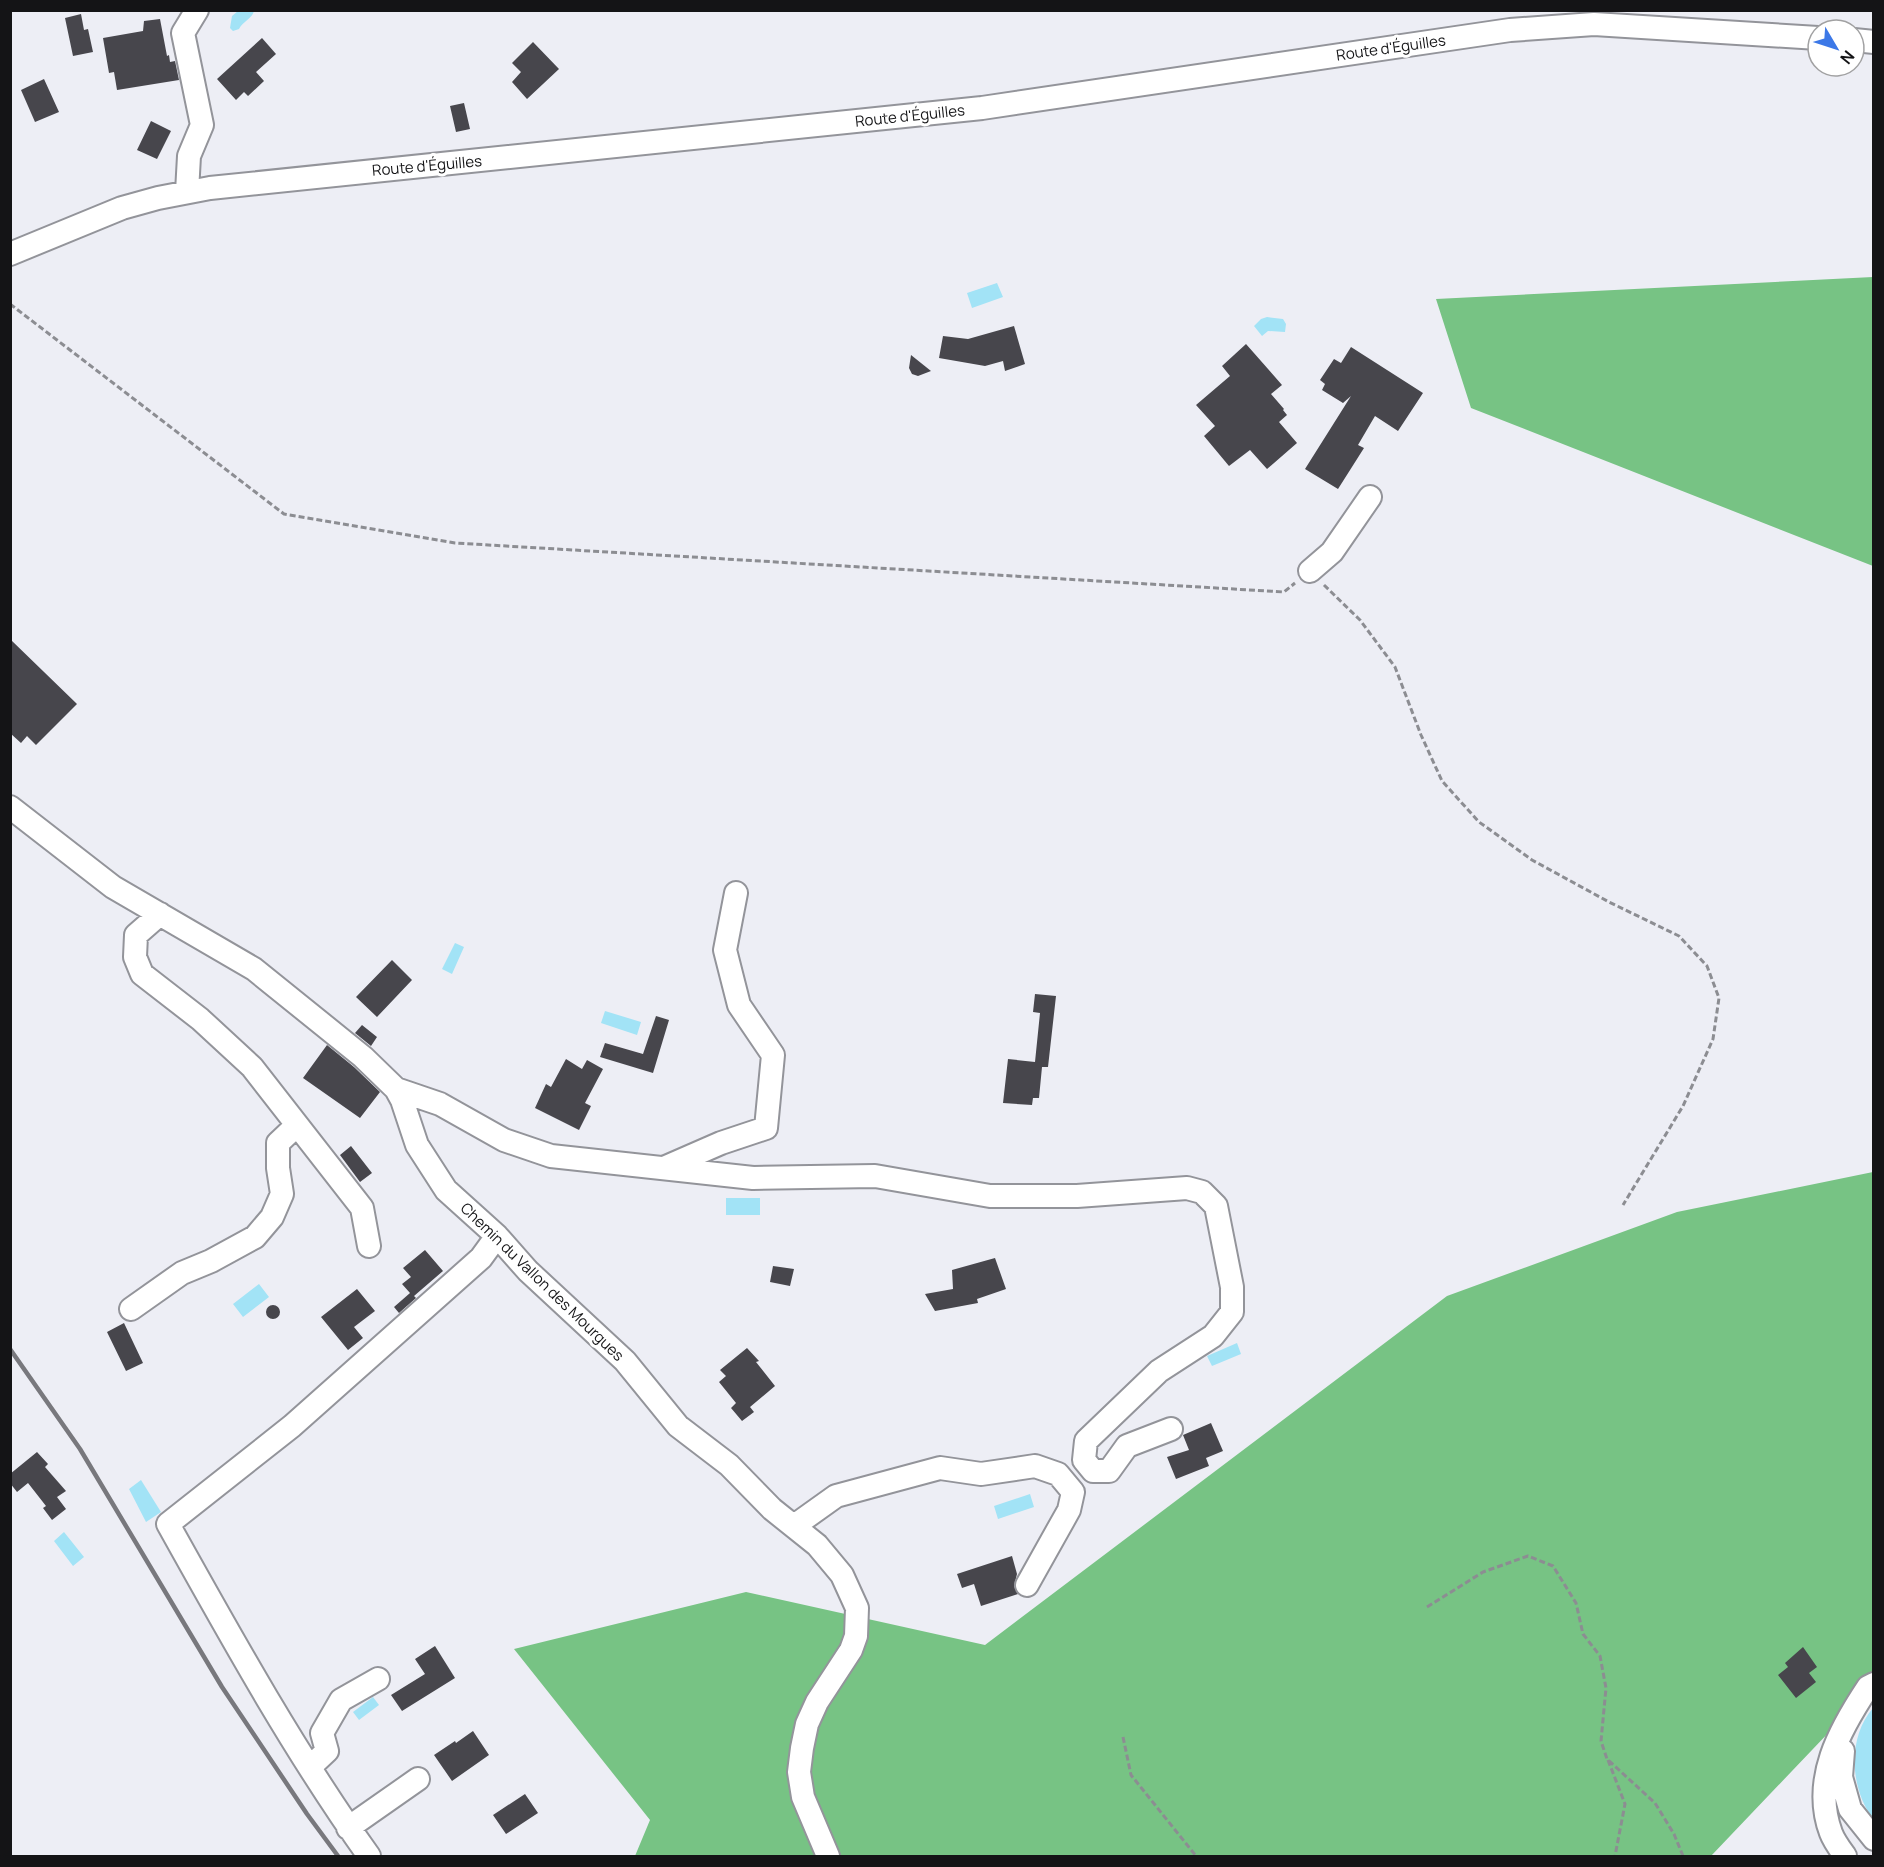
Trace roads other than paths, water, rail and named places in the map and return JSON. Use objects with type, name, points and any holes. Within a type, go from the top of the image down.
[{"type":"street","points":[[187,192],[189,156],[202,125],[183,33],[197,10]]},
{"type":"street","name":"Route d'Éguilles","points":[[10,254],[122,208],[187,192],[272,181],[982,108],[1510,30],[1699,20],[1806,36]]},
{"type":"street","points":[[1310,571],[1332,552],[1370,497]]},
{"type":"street","name":"Chemin du Vallon des Mourgues","points":[[10,807],[113,887],[254,969],[363,1057],[396,1089],[417,1145],[425,1161],[446,1190],[496,1236],[528,1271],[625,1361],[678,1426],[729,1465],[772,1509],[817,1545],[842,1575],[857,1608],[856,1636],[851,1650],[817,1702],[807,1724],[801,1748],[799,1772],[803,1797],[828,1857]]},
{"type":"street","points":[[664,1168],[721,1143],[766,1128],[773,1055],[739,1005],[725,950],[736,893]]},
{"type":"street","points":[[160,914],[136,935],[135,957],[142,974],[200,1019],[252,1067],[362,1208],[369,1246]]},
{"type":"street","points":[[396,1089],[440,1104],[504,1140],[551,1156],[753,1178],[875,1176],[990,1196],[1077,1196],[1187,1188],[1202,1192],[1216,1206],[1232,1287],[1232,1312],[1213,1336],[1159,1371],[1086,1442],[1084,1460],[1093,1471],[1109,1472],[1127,1446],[1171,1429]]},
{"type":"street","points":[[131,1309],[182,1273],[255,1238],[272,1217],[282,1194],[278,1168],[279,1143],[297,1125]]},
{"type":"street","points":[[369,1857],[348,1828],[256,1681],[168,1524],[292,1426],[481,1258],[496,1236]]},
{"type":"street","points":[[794,1526],[836,1496],[940,1468],[981,1474],[1035,1466],[1058,1474],[1073,1492],[1069,1510],[1027,1585]]},
{"type":"street","points":[[310,1767],[327,1751],[322,1733],[341,1701],[378,1678]]},
{"type":"street","points":[[1845,1857],[1831,1833],[1824,1799],[1828,1764],[1845,1721],[1868,1687],[1874,1684]]},
{"type":"street","points":[[1845,1721],[1840,1777],[1850,1809],[1874,1839]]},
{"type":"street","points":[[348,1828],[418,1779]]},
{"type":"water","points":[[238,11],[254,11],[239,29],[233,31],[230,28],[232,16]]},
{"type":"water","points":[[997,283],[1003,297],[972,308],[967,293]]},
{"type":"water","points":[[1267,317],[1283,319],[1286,324],[1285,332],[1268,331],[1262,336],[1254,326]]},
{"type":"water","points":[[455,943],[464,947],[452,974],[442,969]]},
{"type":"water","points":[[605,1011],[641,1022],[637,1035],[601,1023]]},
{"type":"water","points":[[726,1198],[760,1198],[760,1215],[726,1215]]},
{"type":"water","points":[[259,1284],[269,1297],[243,1317],[233,1304]]},
{"type":"water","points":[[1237,1343],[1241,1354],[1212,1366],[1207,1356]]},
{"type":"water","points":[[141,1480],[161,1512],[146,1522],[129,1489]]},
{"type":"water","points":[[1030,1494],[1034,1507],[998,1519],[994,1506]]},
{"type":"water","points":[[64,1532],[84,1557],[73,1566],[54,1541]]},
{"type":"water","points":[[373,1697],[379,1705],[359,1720],[353,1712]]},
{"type":"water","points":[[1873,1708],[1873,1819],[1860,1793],[1855,1763],[1859,1734]]},
{"type":"railway","points":[[10,1349],[80,1449],[222,1687],[338,1856]]}]
